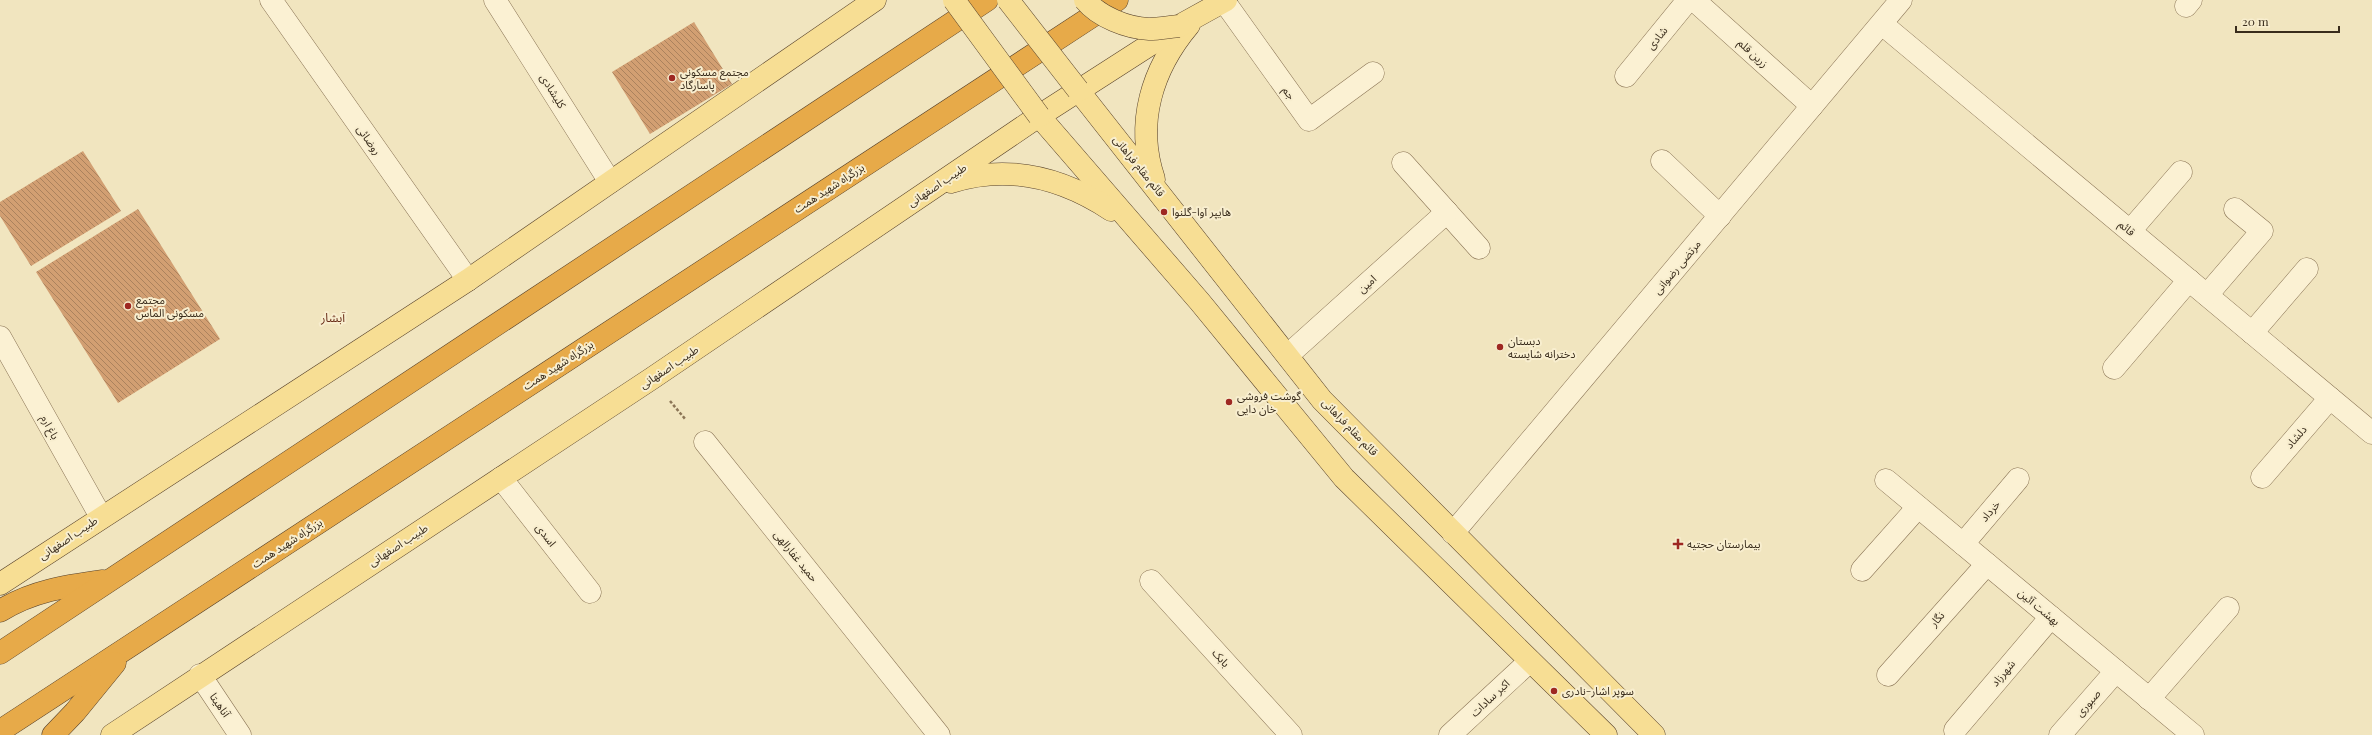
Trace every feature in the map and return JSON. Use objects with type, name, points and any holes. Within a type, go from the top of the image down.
[{"type":"highway","points":[[0,652],[987,0]]},
{"type":"highway","name":"بزرگراه شهید همت","points":[[0,731],[1117,0]]},
{"type":"highway","points":[[0,612],[15,602],[38,592],[110,580]]},
{"type":"highway","points":[[53,735],[75,712],[127,648]]},
{"type":"main road","points":[[954,0],[1039,116],[1200,302],[1344,478],[1606,735]]},
{"type":"main road","name":"قائم مقام فراهانی","points":[[1008,0],[1322,400],[1654,735]]},
{"type":"main road","points":[[1085,0],[1091,6],[1118,22],[1148,29],[1188,21]]},
{"type":"main road","name":"طبیب اصفهانی","points":[[112,735],[200,675],[652,379],[1078,90],[1188,21],[1225,0]]},
{"type":"main road","name":"طبیب اصفهانی","points":[[0,584],[468,280],[867,4]]},
{"type":"main road","points":[[1157,189],[1148,161],[1146,146],[1147,111],[1156,80],[1166,56],[1188,21]]},
{"type":"main road","points":[[934,187],[972,175],[1010,173],[1034,176],[1066,185],[1092,197],[1130,222]]},
{"type":"street","name":"روضائی","points":[[271,0],[468,280]]},
{"type":"street","name":"کلیشادی","points":[[495,0],[610,182]]},
{"type":"street","name":"جم","points":[[1225,0],[1308,120],[1373,73]]},
{"type":"street","name":"شادی","points":[[1626,76],[1694,0]]},
{"type":"street","name":"زرین قلم","points":[[1694,0],[1812,106]]},
{"type":"street","name":"مرتضی رضوانی","points":[[1453,533],[1902,0]]},
{"type":"street","name":"قائم","points":[[1882,24],[2372,433]]},
{"type":"street","points":[[1662,161],[1720,216]]},
{"type":"street","points":[[1403,163],[1479,248]]},
{"type":"street","points":[[2130,231],[2181,172]]},
{"type":"street","points":[[2207,295],[2262,231],[2235,209]]},
{"type":"street","name":"امین","points":[[1288,355],[1447,212]]},
{"type":"street","points":[[2252,333],[2307,269]]},
{"type":"street","points":[[2114,368],[2189,280]]},
{"type":"street","name":"باغ ارم","points":[[0,337],[101,517]]},
{"type":"street","name":"دلشاد","points":[[2262,477],[2330,398]]},
{"type":"street","name":"حمید غفارالهی","points":[[705,442],[939,735]]},
{"type":"street","name":"اسدی","points":[[501,478],[590,592]]},
{"type":"street","name":"خرداد","points":[[1963,544],[2018,479]]},
{"type":"street","name":"بهشت آئین","points":[[1886,480],[2149,699],[2179,731]]},
{"type":"street","points":[[1862,570],[1918,507]]},
{"type":"street","name":"نگار","points":[[1888,675],[1986,564]]},
{"type":"street","name":"بابک","points":[[1151,581],[1291,735]]},
{"type":"street","points":[[2149,699],[2228,608]]},
{"type":"street","name":"شهرزاد","points":[[1955,730],[2050,617]]},
{"type":"street","name":"اکبر سادات","points":[[1450,735],[1530,661]]},
{"type":"street","name":"صبوری","points":[[2060,735],[2116,671]]},
{"type":"street","name":"آناهیتا","points":[[200,675],[240,735]]},
{"type":"path","points":[[652,379],[705,442]]},
{"type":"building","name":"مجتمع مسکونی پاسارگاد","points":[[694,22],[732,84],[650,134],[612,72]]},
{"type":"building","points":[[83,151],[121,211],[31,266],[0,216],[0,202]]},
{"type":"building","name":"مجتمع مسکونی الماس","points":[[138,209],[220,339],[118,403],[36,272]]},
{"type":"place","name":"مجتمع مسکونی پاسارگاد","points":[[672,78]]},
{"type":"place","name":"هایپر آوا-گلنوا","points":[[1164,212]]},
{"type":"place","name":"مجتمع مسکونی الماس","points":[[128,306]]},
{"type":"place","name":"دبستان دخترانه شایسته","points":[[1500,347]]},
{"type":"place","name":"گوشت فروشی خان دایی","points":[[1229,402]]},
{"type":"place","name":"بیمارستان حجتیه","points":[[1678,544]]},
{"type":"place","name":"سوپر اشار-نادری","points":[[1554,691]]},
{"type":"district","name":"آبشار","points":[[333,318]]}]
